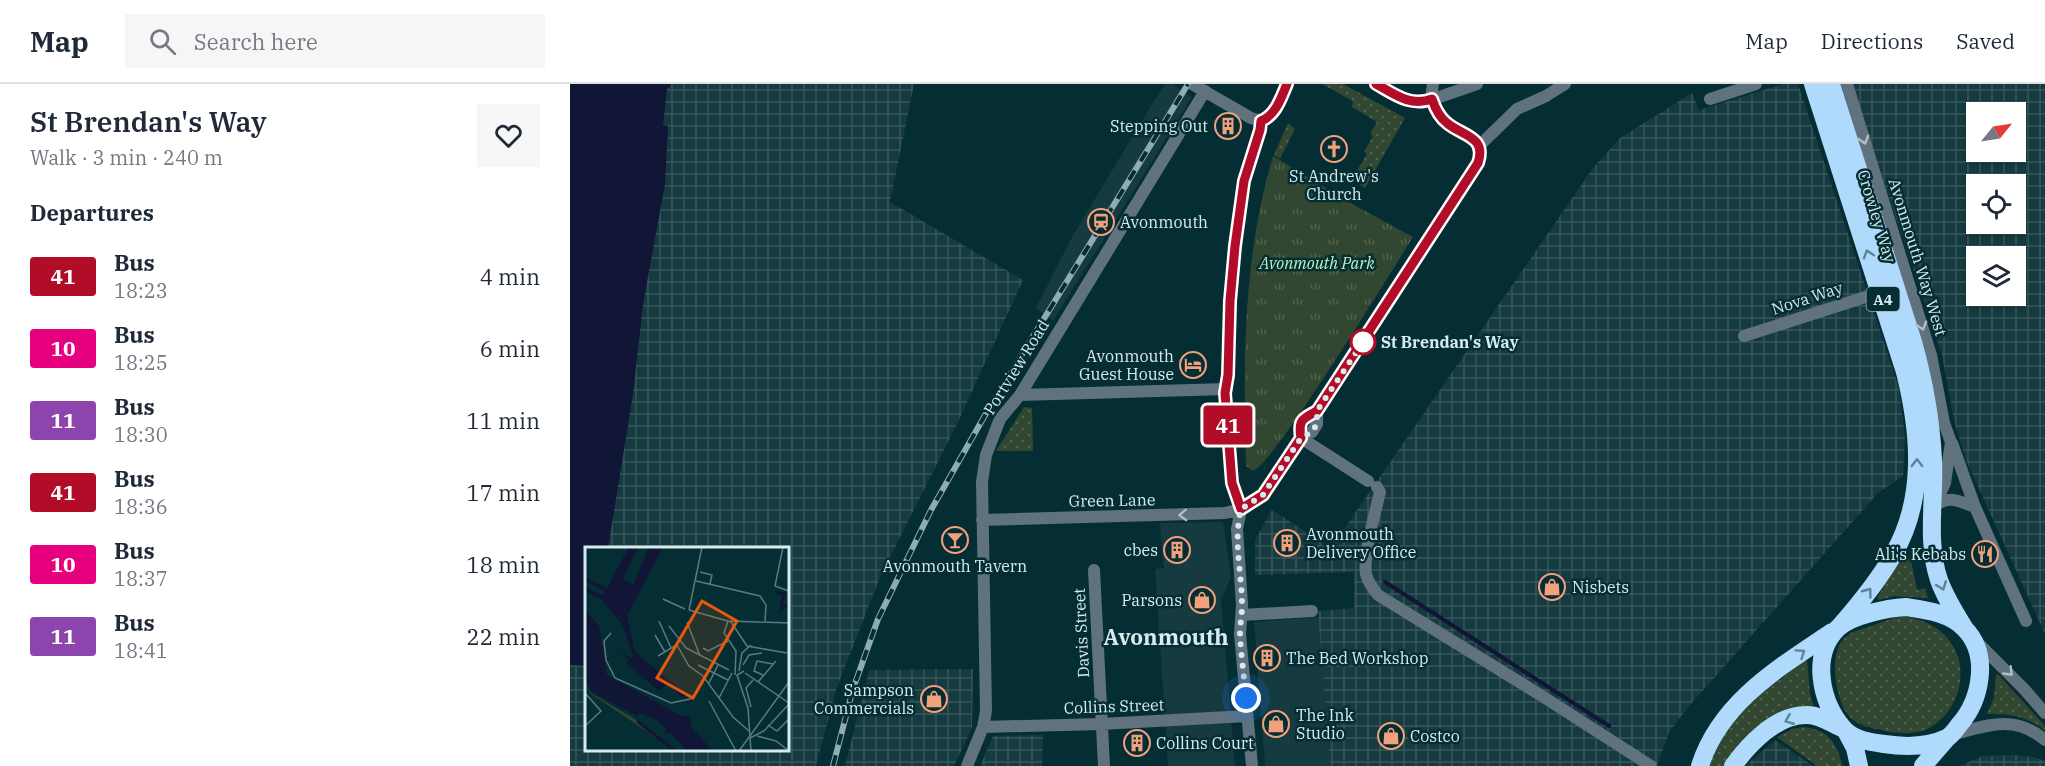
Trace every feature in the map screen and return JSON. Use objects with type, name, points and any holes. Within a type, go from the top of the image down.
[{"type":"highway","name":"Crowley Way","points":[[1814,84],[1905,372],[1913,404],[1917,465],[1916,488],[1909,520],[1897,548],[1867,594],[1839,627]]},
{"type":"highway","name":"Crowley Way","points":[[1831,84],[1924,382],[1931,429],[1934,507],[1932,539],[1938,574],[1948,600],[1967,632]]},
{"type":"highway","points":[[1859,766],[1855,748],[1831,710],[1822,682],[1824,652],[1839,627],[1880,611],[1906,607],[1947,617],[1967,632],[1978,657],[1980,675],[1971,710],[1923,766]]},
{"type":"highway","name":"A4","points":[[1700,766],[1713,734],[1737,703],[1767,678],[1839,627]]},
{"type":"highway","points":[[1733,766],[1743,752],[1768,730],[1793,717],[1806,715],[1817,716],[1866,742],[1896,746],[1918,745],[1949,736]]},
{"type":"street","points":[[1192,84],[1251,118],[1261,121],[1275,110],[1287,84]]},
{"type":"street","points":[[1376,84],[1410,101],[1422,102],[1477,84]]},
{"type":"street","points":[[1241,509],[1263,495],[1301,438],[1300,423],[1317,411],[1478,163],[1481,155],[1479,146],[1474,139],[1444,121],[1432,99],[1432,84]]},
{"type":"street","points":[[1479,146],[1516,109],[1546,96],[1565,84]]},
{"type":"street","points":[[1710,99],[1756,84]]},
{"type":"street","name":"Avonmouth Way West","points":[[1847,84],[1931,355],[1944,423],[1975,507],[2026,621]]},
{"type":"street","name":"Portview Road","points":[[967,766],[983,727],[986,711],[982,482],[986,455],[1000,419],[1020,395],[1205,91]]},
{"type":"street","points":[[1252,766],[1241,657],[1242,615],[1237,525],[1241,509],[1232,483],[1226,389],[1235,246],[1244,181],[1261,121]]},
{"type":"street","name":"Nova Way","points":[[1744,336],[1881,292]]},
{"type":"street","points":[[1020,395],[1226,389]]},
{"type":"street","points":[[1301,438],[1373,484],[1380,492],[1366,558],[1366,574],[1370,586],[1378,596],[1542,696],[1651,766]]},
{"type":"street","name":"Avonmouth Way West","points":[[1934,507],[1945,483],[1951,442]]},
{"type":"street","points":[[1934,507],[1944,500],[1952,499],[1975,507]]},
{"type":"street","name":"Green Lane","points":[[982,520],[1225,513],[1241,509]]},
{"type":"street","name":"Davis Street","points":[[1094,570],[1104,766]]},
{"type":"street","points":[[1242,615],[1312,611]]},
{"type":"street","points":[[1967,632],[2010,674],[2045,713]]},
{"type":"street","name":"Collins Street","points":[[983,727],[1101,724],[1247,716]]},
{"type":"street","points":[[1949,736],[1987,725],[2008,723],[2028,728],[2045,740]]},
{"type":"shaded area","points":[[570,84],[914,84],[890,202],[1023,280],[957,424],[881,575],[836,690],[816,766],[570,766]]},
{"type":"shaded area","points":[[570,84],[671,84],[667,88],[663,125],[668,126],[665,184],[643,304],[633,394],[608,547],[585,547],[585,666],[570,665]]},
{"type":"shaded area","points":[[1172,84],[1192,97],[1053,321],[1036,308],[1072,237],[1152,104],[1165,85]]},
{"type":"shaded area","points":[[1783,84],[1798,84],[1899,388],[1905,437],[1903,476],[1878,493],[1690,705],[1669,732],[1657,766],[1330,766],[1318,611],[1354,608],[1354,572],[1255,575],[1255,540],[1272,510],[1331,548],[1593,168],[1620,138],[1692,93],[1699,110]]},
{"type":"shaded area","points":[[1851,84],[2045,84],[2045,634],[1966,460],[1954,421],[1942,355]]},
{"type":"shaded area","points":[[1223,522],[1231,577],[1221,600],[1235,766],[1168,766],[1155,569],[1164,568],[1160,523]]},
{"type":"shaded area","points":[[1319,617],[1330,766],[1265,766],[1254,622]]},
{"type":"shaded area","points":[[973,669],[972,728],[954,766],[845,766],[869,670]]},
{"type":"shaded area","points":[[1043,735],[1042,766],[980,766],[993,736]]},
{"type":"shaded area","points":[[1775,740],[1813,766],[1745,766]]},
{"type":"shaded area","points":[[1982,756],[2034,757],[2045,761],[2045,766],[1960,766]]},
{"type":"green space","points":[[1322,84],[1343,84],[1405,118],[1365,188],[1356,182],[1359,177],[1355,174],[1367,154],[1364,152],[1373,136],[1370,134],[1377,122],[1352,107],[1353,101]]},
{"type":"green space","points":[[1288,123],[1295,129],[1280,159],[1274,155]]},
{"type":"green space","name":"Avonmouth Park","points":[[1273,156],[1354,205],[1413,237],[1307,403],[1265,461],[1253,471],[1246,466],[1247,309],[1256,232]]},
{"type":"green space","points":[[1024,407],[1032,408],[1033,451],[996,451]]},
{"type":"green space","points":[[1903,555],[1911,560],[1917,590],[1925,588],[1928,598],[1894,596],[1879,600],[1877,598]]},
{"type":"green space","points":[[1904,616],[1924,622],[1947,637],[1957,654],[1960,679],[1953,703],[1938,722],[1921,731],[1896,733],[1871,728],[1851,719],[1839,696],[1835,658],[1842,641],[1848,635],[1886,620]]},
{"type":"green space","points":[[1807,659],[1810,694],[1814,707],[1724,766],[1707,766],[1724,731],[1754,699]]},
{"type":"green space","points":[[1998,674],[2045,726],[2045,730],[2018,717],[1987,714],[1994,698],[1996,675]]},
{"type":"green space","points":[[1803,727],[1819,731],[1830,739],[1838,750],[1842,766],[1817,766],[1777,737],[1792,729]]},
{"type":"waterway","points":[[1385,582],[1609,726]]},
{"type":"railway","points":[[833,766],[853,689],[878,619],[931,510],[988,410],[1188,84]]},
{"type":"bus line","name":"41","points":[[1287,84],[1275,110],[1261,121],[1244,181],[1235,246],[1228,328],[1228,382],[1225,393],[1232,483],[1241,509],[1263,495],[1301,438],[1300,423],[1317,411],[1481,155],[1474,139],[1444,121],[1432,99],[1422,102],[1410,101],[1376,84]]},
{"type":"place","name":"Stepping Out","points":[[1228,126]]},
{"type":"place","name":"St Andrew's Church","points":[[1334,149]]},
{"type":"place","name":"Avonmouth","points":[[1101,222]]},
{"type":"place","name":"St Brendan's Way","points":[[1363,342]]},
{"type":"place","name":"Avonmouth Guest House","points":[[1193,365]]},
{"type":"place","name":"Avonmouth Tavern","points":[[955,540]]},
{"type":"place","name":"Avonmouth Delivery Office","points":[[1287,543]]},
{"type":"place","name":"cbes","points":[[1177,550]]},
{"type":"place","name":"Ali's Kebabs","points":[[1985,554]]},
{"type":"place","name":"Nisbets","points":[[1552,587]]},
{"type":"place","name":"Parsons","points":[[1202,600]]},
{"type":"place","name":"The Bed Workshop","points":[[1267,658]]},
{"type":"place","name":"Sampson Commercials","points":[[934,699]]},
{"type":"place","name":"The Ink Studio","points":[[1276,724]]},
{"type":"place","name":"Costco","points":[[1391,736]]},
{"type":"place","name":"Collins Court","points":[[1137,743]]},
{"type":"district","name":"Avonmouth","points":[[1166,636]]},
{"type":"route","points":[[1246,698],[1241,657],[1242,605],[1237,525],[1241,509],[1263,495],[1301,438],[1312,432],[1317,424],[1317,411],[1363,342]]}]
